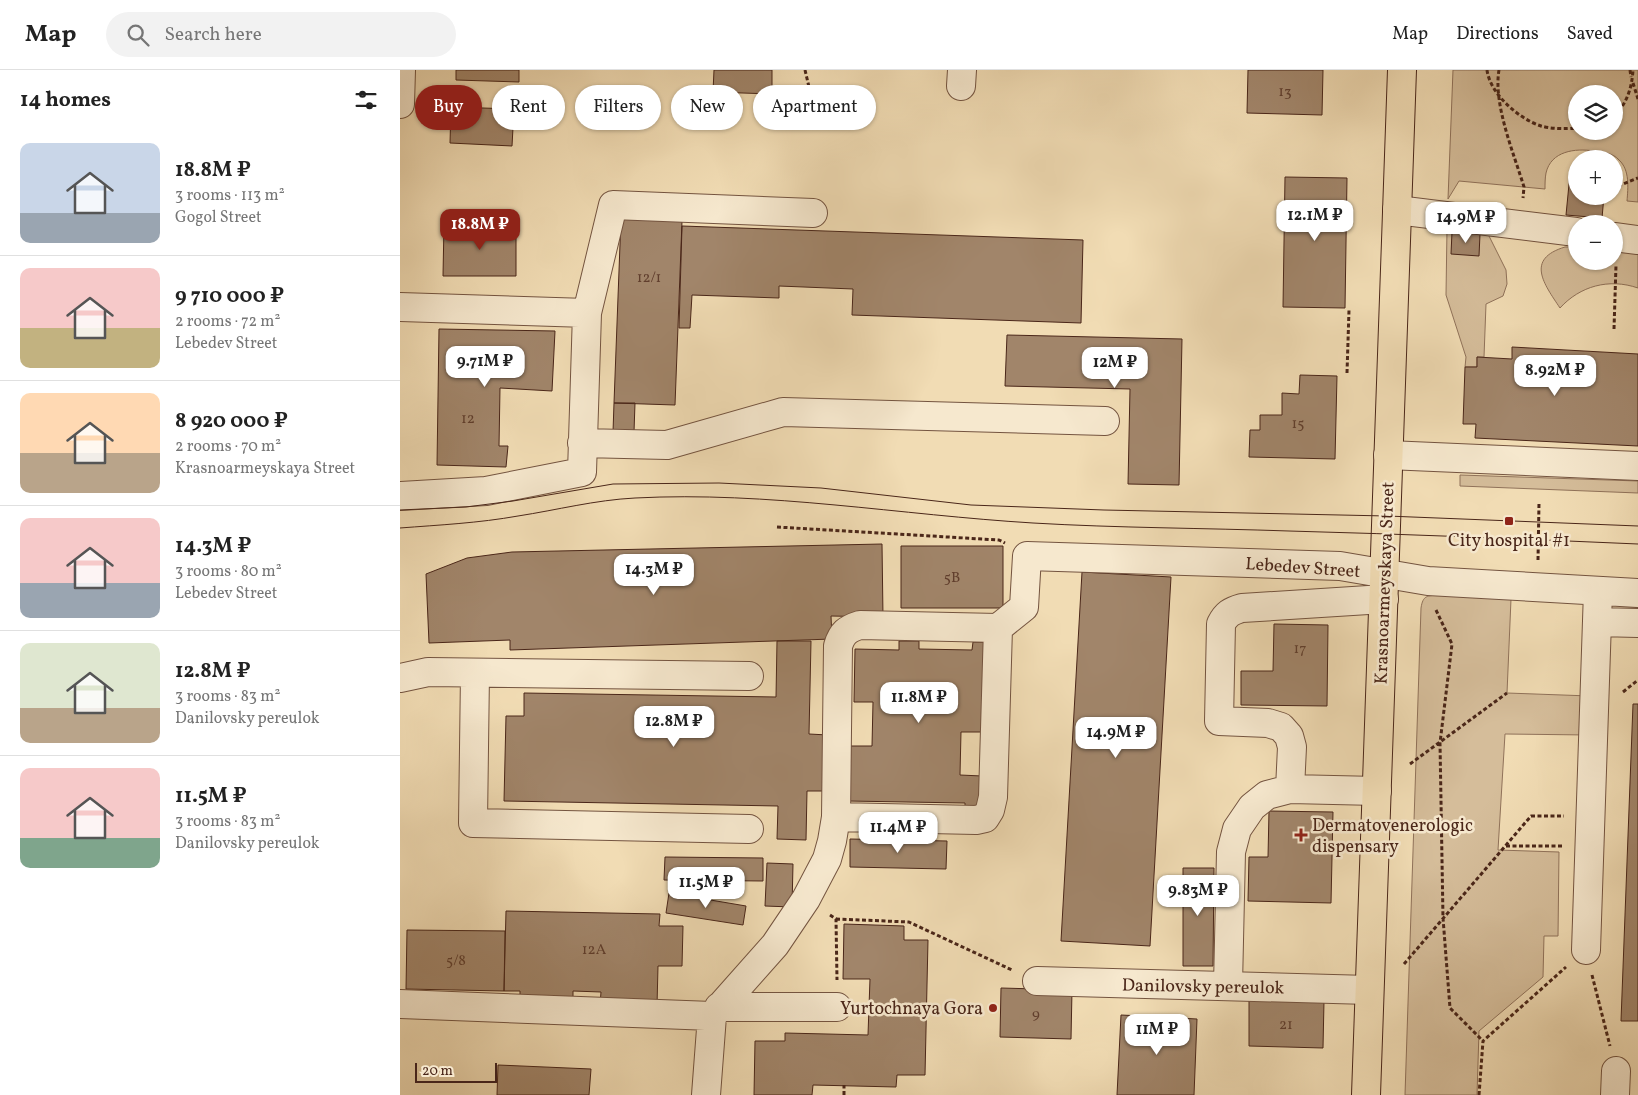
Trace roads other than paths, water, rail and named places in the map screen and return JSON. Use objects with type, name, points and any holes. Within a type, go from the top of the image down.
[{"type":"main road","name":"Krasnoarmeyskaya Street","points":[[1366,1095],[1402,70]]},
{"type":"street","points":[[400,104],[401,70]]},
{"type":"street","points":[[400,496],[486,491],[582,472],[587,312],[613,205],[813,212]]},
{"type":"street","points":[[1397,210],[1568,231]]},
{"type":"street","points":[[1623,238],[1638,240]]},
{"type":"street","points":[[400,307],[587,312]]},
{"type":"street","points":[[582,443],[667,445],[783,412],[1105,421]]},
{"type":"street","points":[[1388,455],[1638,466]]},
{"type":"street","name":"Lebedev Street","points":[[998,628],[1024,608],[1027,556],[1340,566],[1385,586],[1428,581],[1638,593]]},
{"type":"street","points":[[1290,789],[1292,747],[1289,736],[1281,727],[1268,723],[1219,721],[1221,624],[1223,619],[1226,615],[1242,608],[1385,586]]},
{"type":"street","points":[[1586,950],[1598,591]]},
{"type":"street","points":[[1597,622],[1638,624]]},
{"type":"street","points":[[706,1095],[715,1011],[775,945],[806,899],[827,859],[836,817],[838,646],[841,637],[848,629],[860,625],[998,628],[993,797],[990,810],[985,818],[976,820],[836,817]]},
{"type":"street","points":[[400,678],[428,672],[749,676]]},
{"type":"street","points":[[475,673],[473,823],[749,829]]},
{"type":"street","points":[[1228,986],[1231,852],[1237,829],[1252,807],[1267,795],[1290,789],[1377,790]]},
{"type":"street","name":"Danilovsky pereulok","points":[[1038,981],[1370,990]]},
{"type":"street","points":[[400,1004],[715,1011],[837,1008]]},
{"type":"tram line","points":[[400,510],[466,507],[613,484],[719,483],[821,488],[971,505],[1387,516],[1638,526]]},
{"type":"tram line","points":[[400,528],[459,524],[620,499],[685,497],[784,501],[1065,525],[1638,544]]},
{"type":"place","name":"City hospital #1","points":[[1509,521]]},
{"type":"place","name":"Dermatovenerologic dispensary","points":[[1301,835]]},
{"type":"place","name":"Yurtochnaya Gora","points":[[993,1008]]}]
